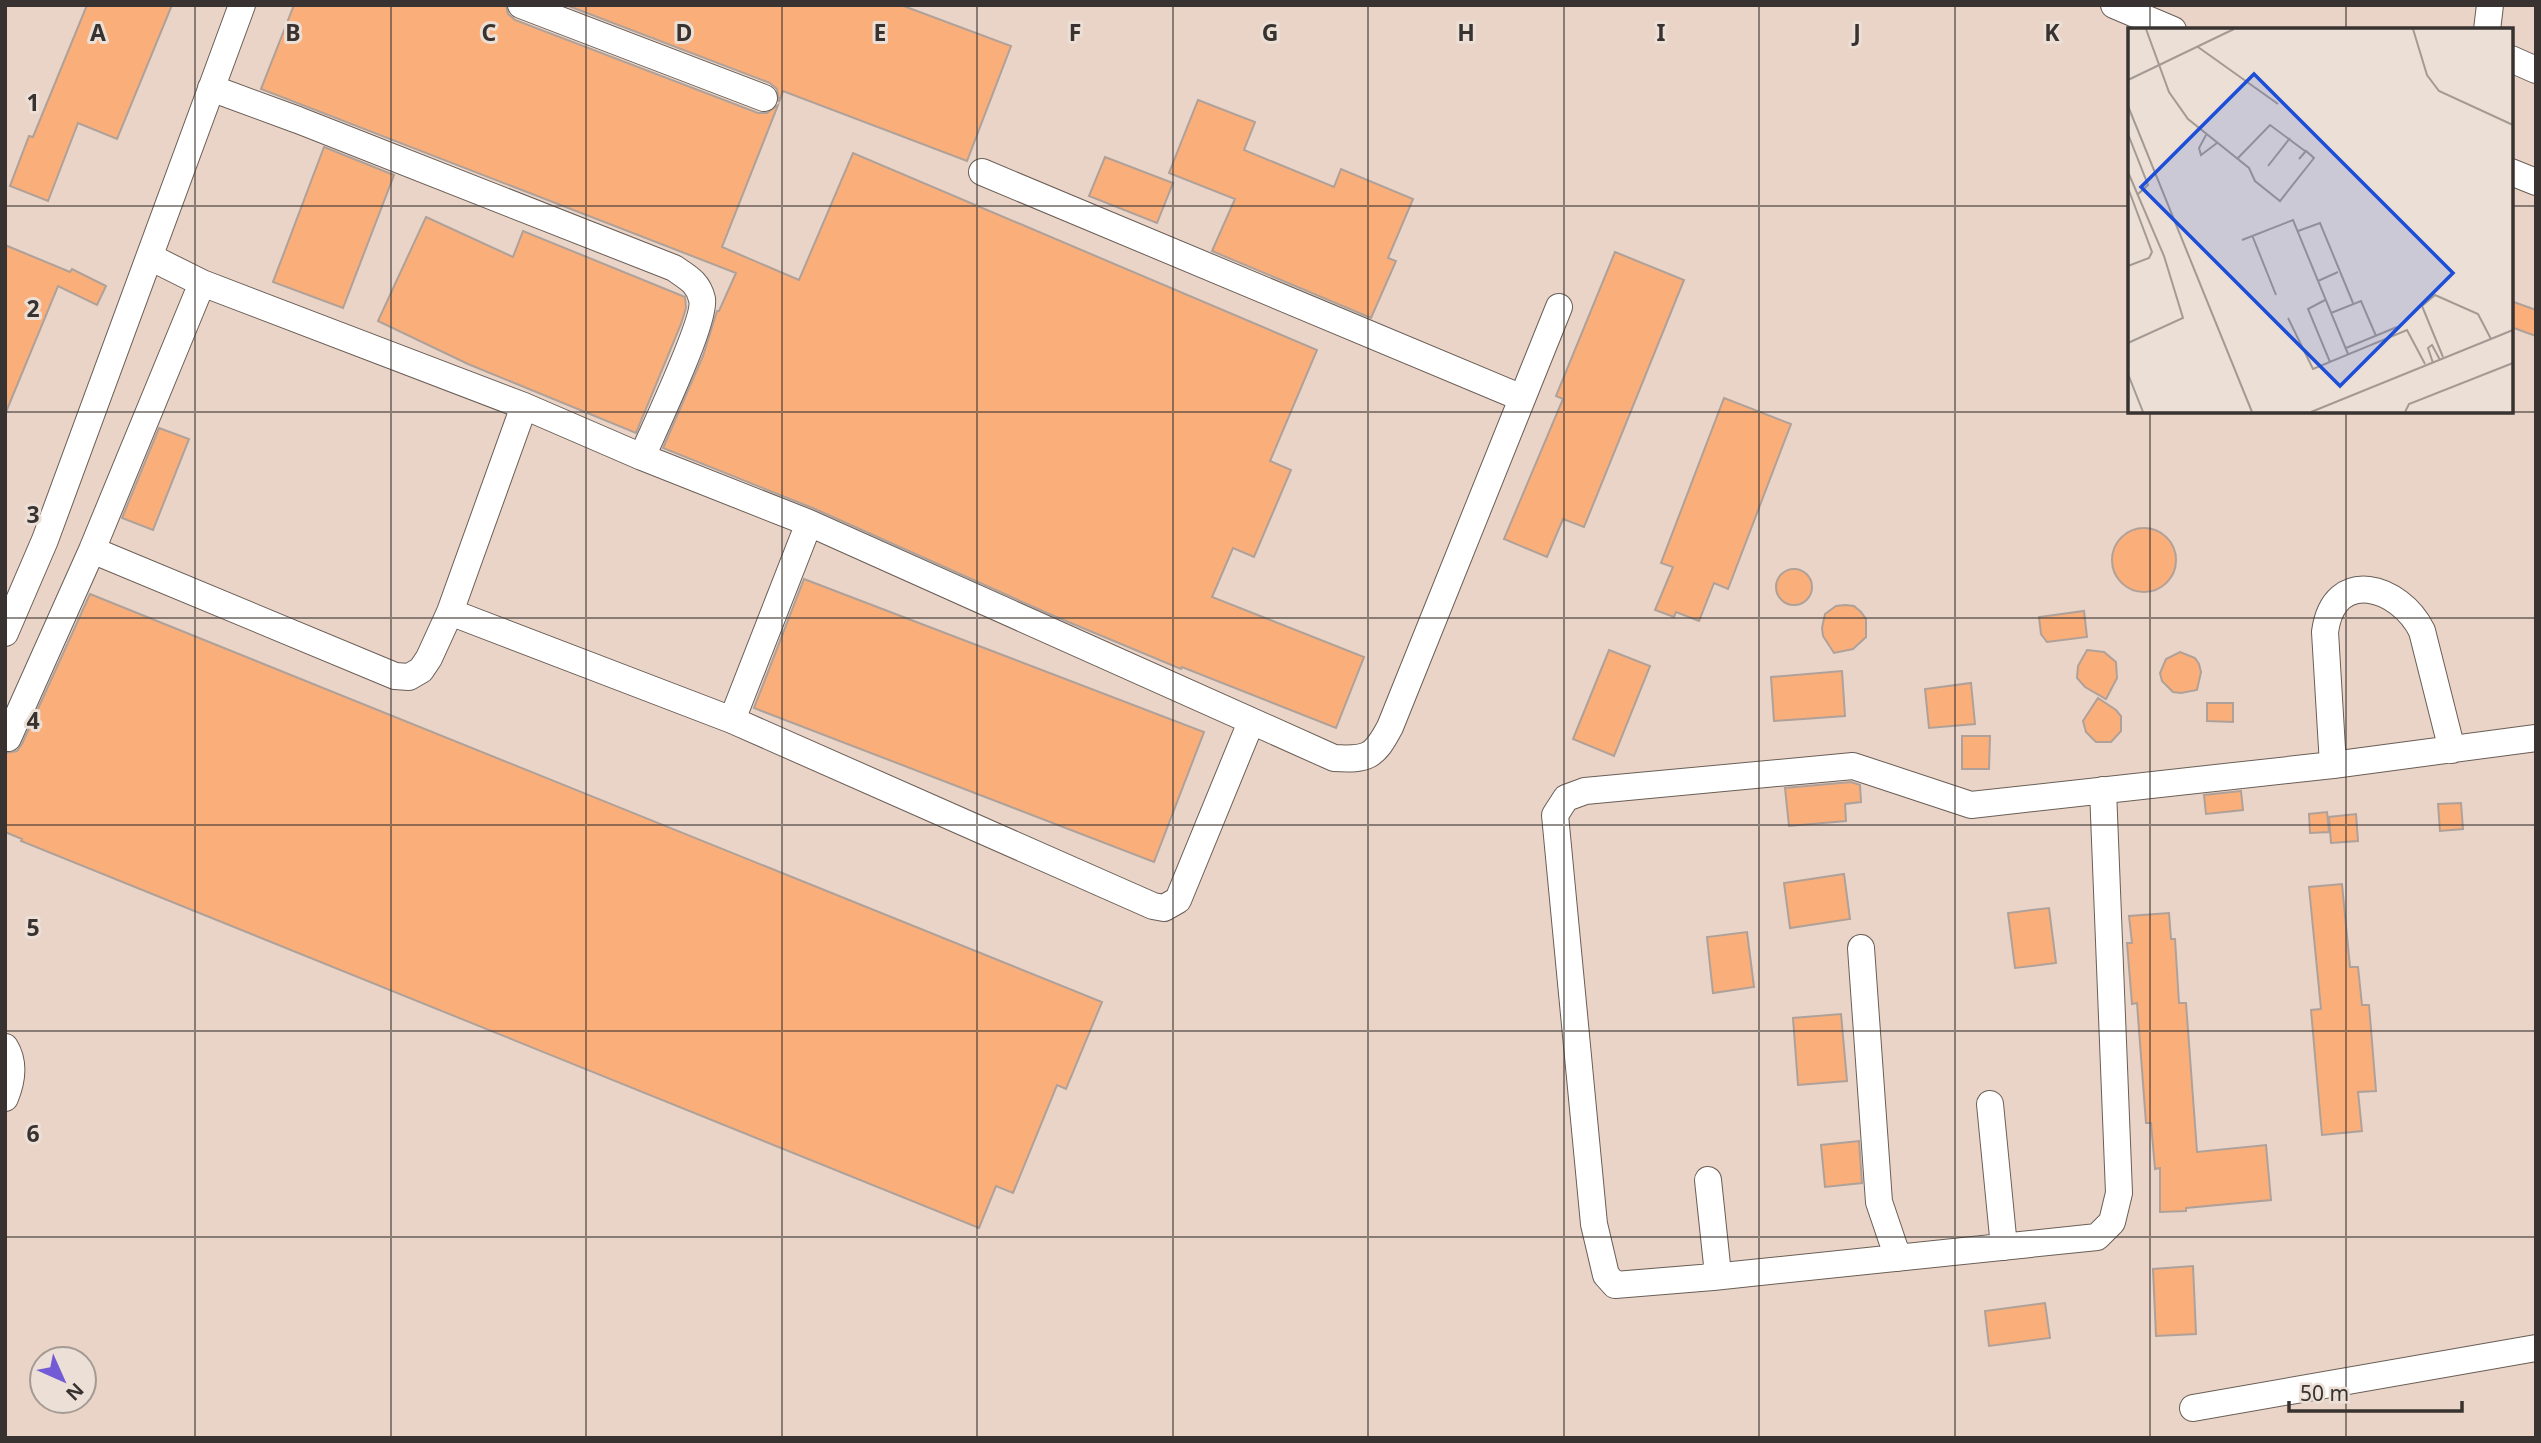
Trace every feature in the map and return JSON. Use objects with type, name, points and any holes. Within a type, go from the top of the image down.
[{"type":"street","points":[[5,633],[45,540],[242,5]]},
{"type":"street","points":[[521,5],[764,98]]},
{"type":"street","points":[[2114,5],[2168,28]]},
{"type":"street","points":[[2487,28],[2490,5]]},
{"type":"street","points":[[2513,60],[2536,70]]},
{"type":"street","points":[[211,89],[298,120],[674,268],[696,283],[703,302],[698,327],[642,457]]},
{"type":"street","points":[[982,172],[1522,398]]},
{"type":"street","points":[[2513,173],[2536,182]]},
{"type":"street","points":[[150,257],[202,283],[524,406],[642,457],[808,523],[1334,758],[1358,760],[1378,749],[1390,727],[1559,307]]},
{"type":"street","points":[[8,738],[92,550],[202,283]]},
{"type":"street","points":[[92,550],[395,676],[409,677],[421,670],[429,658],[450,612],[524,406]]},
{"type":"street","points":[[732,720],[808,523]]},
{"type":"street","points":[[2333,765],[2325,632],[2327,617],[2333,604],[2350,591],[2370,590],[2385,594],[2406,608],[2416,619],[2422,631],[2452,750]]},
{"type":"street","points":[[450,612],[732,720],[1153,906],[1164,908],[1178,900],[1251,722]]},
{"type":"street","points":[[2103,790],[2119,1193],[2112,1222],[2096,1237],[1615,1285],[1606,1275],[1594,1224],[1555,815],[1566,798],[1585,791],[1853,766],[1971,805],[2103,790],[2333,765],[2536,738]]},
{"type":"street","points":[[1861,948],[1879,1202],[1898,1258]]},
{"type":"street","points":[[5,1047],[11,1057],[12,1071],[5,1098]]},
{"type":"street","points":[[1990,1104],[2004,1247]]},
{"type":"street","points":[[1708,1180],[1717,1265],[1713,1277]]},
{"type":"street","points":[[2193,1408],[2536,1348]]},
{"type":"shaded area","points":[[5,5],[2536,5],[2536,1438],[5,1438]]},
{"type":"building","points":[[87,5],[172,5],[117,139],[78,123],[48,201],[10,186]]},
{"type":"building","points":[[294,5],[506,5],[508,14],[515,20],[758,113],[767,113],[778,105],[722,247],[799,280],[853,153],[1317,350],[1270,461],[1291,470],[1254,557],[1233,548],[1212,597],[1364,657],[1336,728],[1182,667],[1181,669],[1054,616],[815,509],[663,448],[703,356],[717,311],[736,273],[261,89]]},
{"type":"building","points":[[566,5],[901,5],[1011,46],[967,161],[783,91],[779,102],[777,89],[770,83]]},
{"type":"building","points":[[1198,100],[1255,122],[1244,150],[1334,187],[1341,169],[1413,199],[1388,258],[1396,261],[1371,318],[1212,251],[1235,199],[1169,173]]},
{"type":"building","points":[[324,147],[394,175],[343,308],[273,282]]},
{"type":"building","points":[[1105,157],[1173,183],[1157,223],[1089,196]]},
{"type":"building","points":[[426,217],[513,257],[523,231],[685,297],[686,308],[681,324],[636,433],[468,364],[378,321]]},
{"type":"building","points":[[5,245],[70,272],[72,269],[106,286],[97,305],[58,286],[6,412]]},
{"type":"building","points":[[1615,252],[1684,280],[1584,527],[1563,519],[1547,557],[1504,539],[1563,399],[1556,396]]},
{"type":"building","points":[[2513,302],[2536,310],[2536,336],[2513,328]]},
{"type":"building","points":[[1724,398],[1791,424],[1728,589],[1714,583],[1699,621],[1676,612],[1674,617],[1655,610],[1673,567],[1661,563]]},
{"type":"building","points":[[159,428],[189,439],[153,530],[122,518]]},
{"type":"building","points":[[2138,528],[2150,528],[2167,537],[2174,548],[2174,572],[2167,583],[2150,592],[2138,592],[2126,587],[2117,578],[2112,566],[2112,554],[2117,542],[2126,533]]},
{"type":"building","points":[[1794,569],[1807,574],[1812,587],[1807,600],[1794,605],[1781,600],[1776,587],[1781,574]]},
{"type":"building","points":[[804,579],[1204,732],[1154,862],[754,708]]},
{"type":"building","points":[[90,594],[1102,1002],[1066,1089],[1057,1085],[1013,1193],[996,1186],[979,1228],[21,841],[22,839],[5,832],[5,753],[17,751],[22,744]]},
{"type":"building","points":[[1836,606],[1854,606],[1866,619],[1866,637],[1853,649],[1834,653],[1823,636],[1825,614]]},
{"type":"building","points":[[2084,611],[2087,637],[2047,642],[2041,634],[2039,617]]},
{"type":"building","points":[[1609,650],[1650,666],[1614,756],[1573,739]]},
{"type":"building","points":[[2087,650],[2104,652],[2116,662],[2117,678],[2106,699],[2085,687],[2077,678],[2078,666]]},
{"type":"building","points":[[2180,652],[2195,658],[2199,664],[2201,672],[2197,690],[2173,692],[2162,681],[2160,673],[2166,659]]},
{"type":"building","points":[[1842,671],[1845,716],[1774,721],[1771,677]]},
{"type":"building","points":[[1971,683],[1975,724],[1929,728],[1925,689]]},
{"type":"building","points":[[2098,698],[2121,716],[2121,731],[2111,742],[2096,742],[2086,732],[2083,721]]},
{"type":"building","points":[[2207,703],[2233,703],[2233,722],[2207,721]]},
{"type":"building","points":[[1962,736],[1990,736],[1989,769],[1962,769]]},
{"type":"building","points":[[1851,782],[1860,785],[1861,802],[1845,804],[1846,821],[1789,826],[1785,788]]},
{"type":"building","points":[[2241,791],[2243,810],[2206,814],[2204,795]]},
{"type":"building","points":[[2461,803],[2463,829],[2440,831],[2438,804]]},
{"type":"building","points":[[2327,812],[2329,832],[2310,833],[2309,814]]},
{"type":"building","points":[[2356,814],[2358,841],[2331,843],[2329,817]]},
{"type":"building","points":[[1844,874],[1850,919],[1790,928],[1784,883]]},
{"type":"building","points":[[2342,884],[2350,967],[2358,967],[2362,1005],[2369,1005],[2376,1091],[2358,1092],[2362,1131],[2322,1135],[2311,1010],[2321,1009],[2309,887]]},
{"type":"building","points":[[2049,908],[2056,963],[2015,968],[2008,913]]},
{"type":"building","points":[[2169,913],[2171,939],[2175,939],[2179,1003],[2186,1003],[2197,1152],[2266,1145],[2271,1200],[2160,1212],[2160,1168],[2155,1169],[2151,1123],[2146,1123],[2137,1003],[2132,1004],[2127,943],[2132,943],[2129,916]]},
{"type":"building","points":[[1747,932],[1754,987],[1713,993],[1707,937]]},
{"type":"building","points":[[1841,1014],[1847,1081],[1798,1085],[1793,1018]]},
{"type":"building","points":[[1859,1141],[1862,1183],[1825,1187],[1821,1145]]},
{"type":"building","points":[[2193,1266],[2196,1334],[2156,1336],[2153,1269]]},
{"type":"building","points":[[2045,1303],[2050,1338],[1989,1346],[1985,1311]]}]
